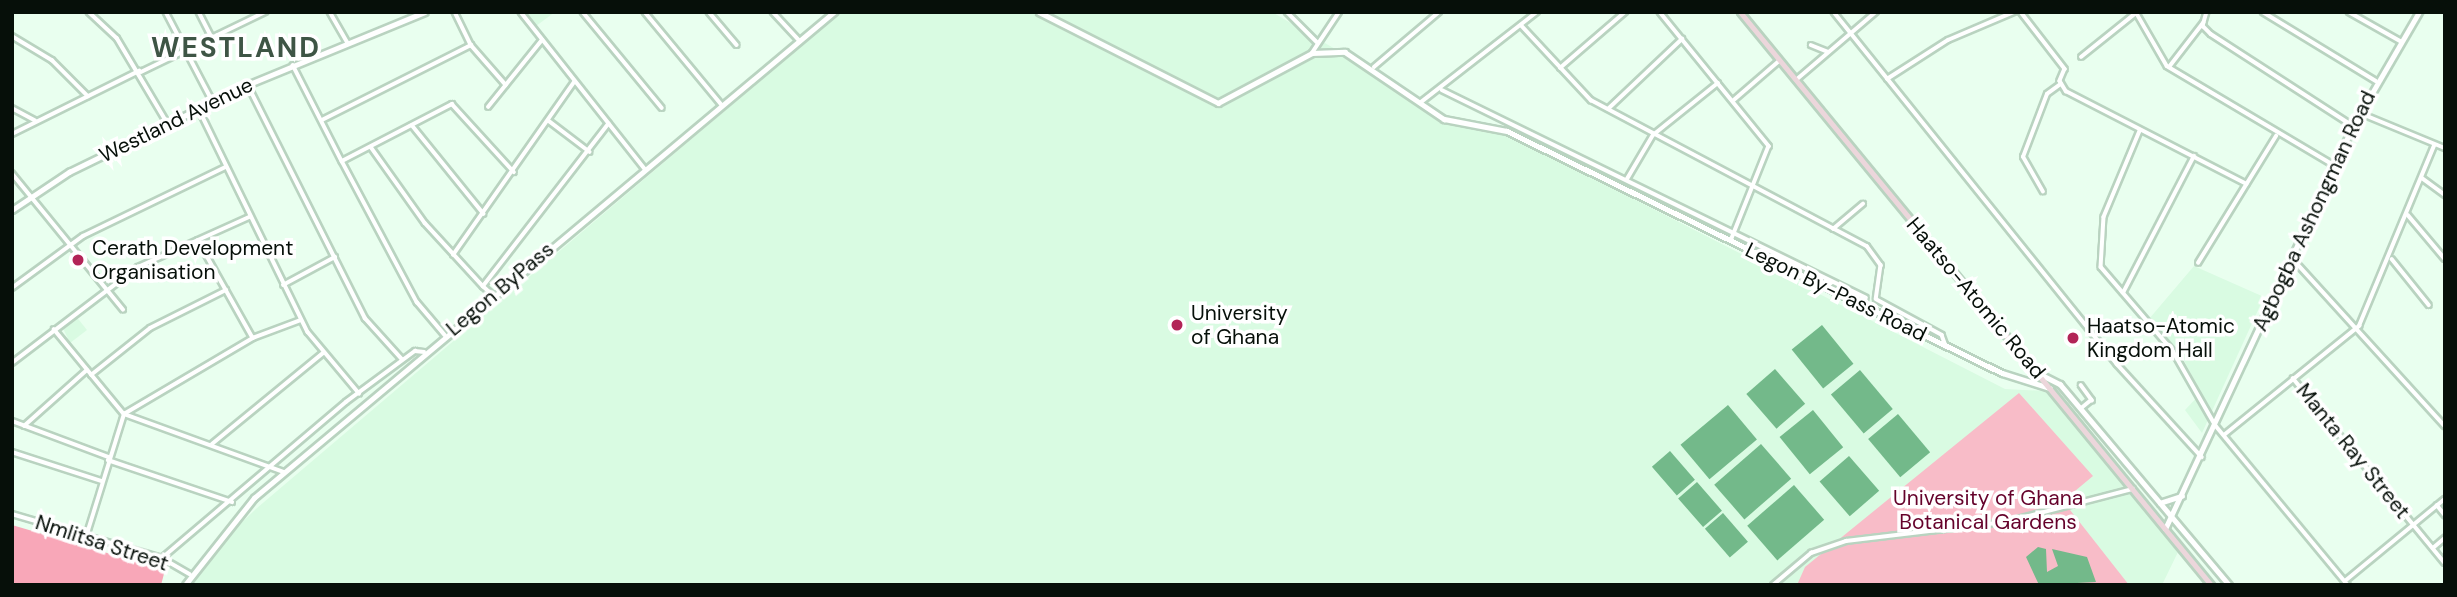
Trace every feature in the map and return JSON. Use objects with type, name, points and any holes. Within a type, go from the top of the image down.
[{"type":"main road","name":"Haatso-Atomic Road","points":[[1740,12],[2211,585]]},
{"type":"street","points":[[89,12],[140,72],[169,125]]},
{"type":"street","points":[[166,12],[188,48],[213,103]]},
{"type":"street","points":[[199,12],[211,36]]},
{"type":"street","points":[[249,12],[252,18]]},
{"type":"street","points":[[12,134],[265,12]]},
{"type":"street","points":[[331,12],[348,43]]},
{"type":"street","name":"Westland Avenue","points":[[12,210],[31,197],[247,85],[425,12]]},
{"type":"street","points":[[455,12],[471,45],[506,85]]},
{"type":"street","points":[[521,12],[645,169]]},
{"type":"street","points":[[583,12],[662,107]]},
{"type":"street","points":[[645,12],[723,106]]},
{"type":"street","points":[[709,12],[737,46]]},
{"type":"street","points":[[773,12],[800,41]]},
{"type":"street","name":"Legon ByPass","points":[[185,585],[190,574],[284,472],[424,352],[834,12]]},
{"type":"street","points":[[1039,12],[1218,103],[1312,53],[1345,52],[1374,67],[1420,103],[1442,90],[1537,12]]},
{"type":"street","points":[[1287,12],[1317,43]]},
{"type":"street","points":[[1312,53],[1339,12]]},
{"type":"street","points":[[1374,67],[1439,12]]},
{"type":"street","points":[[1560,68],[1625,12]]},
{"type":"street","points":[[1660,12],[1769,146],[1757,188],[1731,241]]},
{"type":"street","points":[[1834,12],[2117,364],[2202,457]]},
{"type":"street","points":[[1796,80],[1876,12]]},
{"type":"street","points":[[1886,79],[1948,40],[2014,12]]},
{"type":"street","points":[[2021,12],[2065,69],[2061,84],[2047,94],[2022,157],[2043,192]]},
{"type":"street","points":[[2081,57],[2136,12],[2169,67],[2276,136],[2336,166]]},
{"type":"street","points":[[2169,67],[2203,23],[2207,12]]},
{"type":"street","points":[[2263,12],[2376,81]]},
{"type":"street","points":[[2349,12],[2400,41]]},
{"type":"street","name":"Agbogba Ashongman Road","points":[[2165,529],[2202,457],[2353,126],[2376,81],[2419,12]]},
{"type":"street","points":[[2203,23],[2353,126]]},
{"type":"street","points":[[1521,25],[1560,68],[1607,110],[1833,229],[1876,256],[1879,302],[1942,335],[1946,346]]},
{"type":"street","points":[[12,36],[52,60],[88,96]]},
{"type":"street","points":[[1607,110],[1682,39]]},
{"type":"street","points":[[488,107],[542,40]]},
{"type":"street","points":[[322,120],[471,45]]},
{"type":"street","points":[[1811,45],[1828,52]]},
{"type":"street","points":[[1734,100],[1779,61]]},
{"type":"street","points":[[293,65],[417,302],[445,335]]},
{"type":"street","points":[[453,255],[485,214],[574,82]]},
{"type":"street","points":[[1627,179],[1653,135],[1718,83]]},
{"type":"street","points":[[2061,84],[2140,131],[2247,184]]},
{"type":"street","points":[[247,85],[369,325],[402,359]]},
{"type":"street","points":[[1442,90],[1866,298]]},
{"type":"street","name":"Legon By-Pass Road","points":[[1420,103],[1444,119],[1507,131],[1625,186],[1731,241],[2031,387],[2050,388]]},
{"type":"street","points":[[342,161],[452,104],[514,172]]},
{"type":"street","points":[[12,107],[36,121]]},
{"type":"street","points":[[199,109],[301,320],[323,353],[359,393]]},
{"type":"street","points":[[2360,113],[2434,146],[2445,148]]},
{"type":"street","points":[[548,121],[590,152]]},
{"type":"street","points":[[483,286],[590,152],[608,124]]},
{"type":"street","points":[[412,125],[485,214]]},
{"type":"street","points":[[2140,131],[2112,191],[2099,252],[2101,267],[2173,351],[2216,426],[2346,583],[2412,524],[2445,499]]},
{"type":"street","points":[[2198,263],[2276,136]]},
{"type":"street","points":[[2224,435],[2359,326],[2392,259],[2434,146]]},
{"type":"street","points":[[371,147],[453,255],[493,295]]},
{"type":"street","points":[[2123,293],[2194,156]]},
{"type":"street","points":[[12,288],[71,244],[227,167]]},
{"type":"street","points":[[12,173],[123,309]]},
{"type":"street","points":[[2422,178],[2445,195]]},
{"type":"street","points":[[1833,229],[1863,204]]},
{"type":"street","points":[[2408,215],[2445,259]]},
{"type":"street","points":[[12,363],[107,288],[198,239],[249,217]]},
{"type":"street","points":[[198,239],[253,338]]},
{"type":"street","points":[[283,285],[335,257]]},
{"type":"street","points":[[2292,258],[2359,326],[2445,426]]},
{"type":"street","points":[[2392,259],[2428,305]]},
{"type":"street","points":[[91,375],[150,328],[226,290]]},
{"type":"street","points":[[86,537],[124,414],[253,338],[301,320]]},
{"type":"street","points":[[54,328],[124,414],[270,462],[284,472]]},
{"type":"street","points":[[162,558],[232,502],[270,462],[402,359],[424,352]]},
{"type":"street","points":[[212,444],[323,353]]},
{"type":"street","points":[[24,426],[87,370]]},
{"type":"street","points":[[2038,373],[2055,379],[2229,585]]},
{"type":"street","name":"Manta Ray Street","points":[[2293,378],[2445,563]]},
{"type":"street","points":[[2081,385],[2092,400],[2081,409]]},
{"type":"street","points":[[12,421],[232,502]]},
{"type":"street","points":[[12,452],[102,481]]},
{"type":"street","points":[[1773,585],[1811,553],[1846,541],[2006,522],[2133,489]]},
{"type":"street","points":[[2159,503],[2182,496]]},
{"type":"street","points":[[2437,505],[2445,514]]},
{"type":"street","name":"Nmlitsa Street","points":[[12,513],[162,558],[190,574]]},
{"type":"street","points":[[2433,548],[2445,538]]},
{"type":"shaded area","points":[[526,12],[555,12],[536,26]]},
{"type":"shaded area","name":"University of Ghana","points":[[841,12],[1272,12],[1383,77],[1442,123],[1507,134],[2005,389],[2047,391],[2178,552],[2162,585],[191,585],[220,543],[257,508]]},
{"type":"shaded area","points":[[2194,266],[2264,297],[2202,433],[2185,410],[2201,393],[2179,351],[2149,319]]},
{"type":"shaded area","points":[[75,315],[87,330],[70,343],[62,326]]},
{"type":"shaded area","points":[[1822,325],[1853,364],[1823,388],[1792,350]]},
{"type":"shaded area","points":[[1775,369],[1805,404],[1776,429],[1746,394]]},
{"type":"shaded area","points":[[1860,370],[1893,409],[1864,433],[1831,394]]},
{"type":"shaded area","points":[[1728,405],[1757,439],[1709,479],[1681,445]]},
{"type":"shaded area","points":[[1813,410],[1843,447],[1810,474],[1780,437]]},
{"type":"shaded area","points":[[1898,414],[1930,452],[1900,477],[1868,439]]},
{"type":"shaded area","points":[[1761,444],[1791,479],[1744,519],[1714,485]]},
{"type":"shaded area","points":[[1670,451],[1695,480],[1677,495],[1652,467]]},
{"type":"shaded area","points":[[1849,456],[1879,491],[1850,516],[1820,482]]},
{"type":"shaded area","points":[[1697,482],[1722,511],[1703,527],[1678,498]]},
{"type":"shaded area","points":[[1794,485],[1824,520],[1777,560],[1747,526]]},
{"type":"shaded area","points":[[1723,513],[1748,542],[1730,557],[1705,529]]},
{"type":"shaded area","points":[[12,525],[165,570],[161,585],[12,585]]},
{"type":"shaded area","points":[[2038,547],[2046,549],[2047,572],[2058,566],[2052,549],[2087,557],[2096,582],[2039,585],[2026,557]]},
{"type":"green space","name":"University of Ghana Botanical Gardens","points":[[2019,393],[2093,476],[2063,501],[2129,585],[1797,585],[1805,567]]},
{"type":"place","name":"Cerath Development Organisation","points":[[78,260]]},
{"type":"place","name":"University of Ghana","points":[[1177,325]]},
{"type":"place","name":"Haatso-Atomic Kingdom Hall","points":[[2073,338]]},
{"type":"district","name":"WESTLAND","points":[[236,48]]}]
